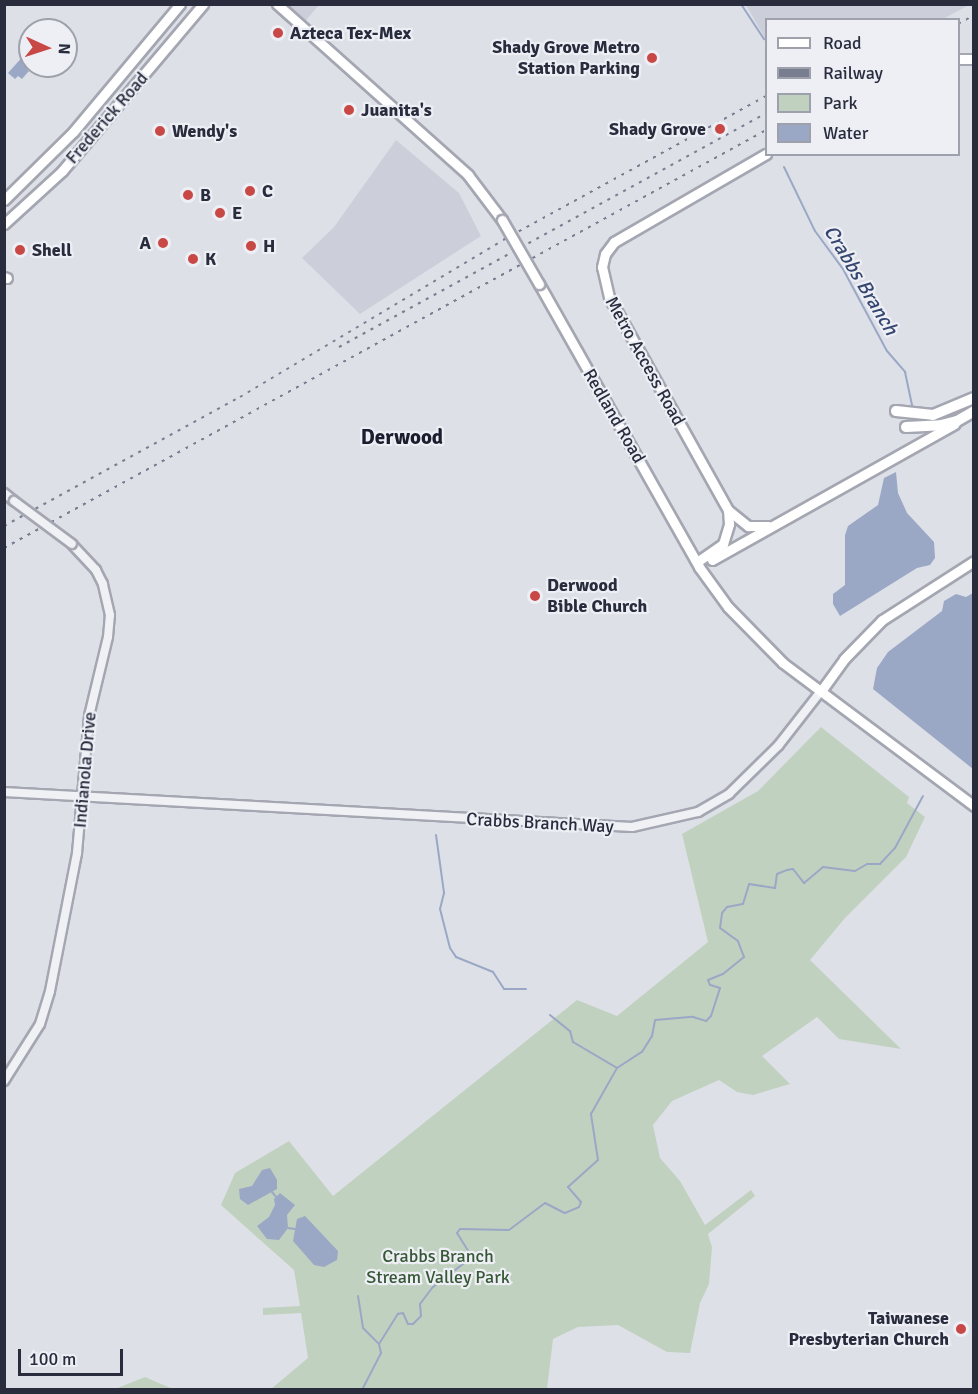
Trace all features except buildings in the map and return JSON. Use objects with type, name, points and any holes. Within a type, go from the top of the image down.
[{"type":"highway","points":[[896,411],[933,415],[974,398]]},
{"type":"highway","points":[[906,427],[929,428],[957,422],[974,411]]},
{"type":"main road","name":"Frederick Road","points":[[4,200],[67,139],[180,4]]},
{"type":"main road","name":"Frederick Road","points":[[4,224],[62,171],[203,4]]},
{"type":"main road","name":"Redland Road","points":[[277,4],[468,175],[502,220],[698,565],[756,638],[821,691],[974,806]]},
{"type":"main road","name":"Metro Access Road","points":[[728,510],[609,297],[602,267],[604,254],[614,242],[765,155]]},
{"type":"main road","points":[[698,565],[957,422]]},
{"type":"main road","points":[[728,510],[748,526],[773,525]]},
{"type":"main road","points":[[698,565],[723,544],[728,510]]},
{"type":"main road","name":"Crabbs Branch Way","points":[[821,691],[844,659],[882,620],[974,561]]},
{"type":"street","name":"Indianola Drive","points":[[4,493],[72,544],[96,570],[110,615],[89,716],[77,853],[50,991],[40,1024],[4,1081]]},
{"type":"street","name":"Crabbs Branch Way","points":[[4,792],[82,794],[525,823],[640,826],[698,812],[729,794],[778,746],[821,691]]},
{"type":"shaded area","points":[[277,5],[319,5],[301,26]]},
{"type":"shaded area","points":[[746,5],[969,5],[945,18],[765,18],[765,38]]},
{"type":"shaded area","points":[[396,140],[459,193],[481,236],[360,314],[302,258],[334,227]]},
{"type":"green space","name":"Crabbs Branch Stream Valley Park","points":[[821,727],[909,797],[907,803],[925,817],[906,857],[845,918],[810,960],[901,1049],[839,1039],[817,1017],[762,1056],[790,1084],[753,1095],[737,1092],[719,1080],[672,1101],[653,1125],[660,1158],[680,1181],[705,1225],[751,1190],[755,1196],[708,1234],[712,1247],[709,1284],[700,1303],[690,1353],[667,1352],[618,1325],[578,1327],[553,1339],[547,1389],[271,1389],[308,1358],[301,1313],[263,1315],[263,1308],[300,1306],[294,1270],[221,1205],[235,1173],[289,1141],[333,1196],[577,1000],[617,1016],[708,942],[682,834],[758,791]]},
{"type":"green space","points":[[145,1377],[173,1389],[115,1389]]},
{"type":"water","points":[[18,62],[18,76],[15,79],[8,73]]},
{"type":"water","points":[[896,472],[898,493],[907,513],[934,542],[935,558],[930,565],[917,568],[840,616],[833,604],[833,594],[845,585],[845,535],[848,526],[878,505],[884,478]]},
{"type":"water","points":[[973,593],[973,769],[873,689],[877,668],[888,652],[942,611],[944,601],[956,594],[966,597]]},
{"type":"water","points":[[270,1168],[277,1180],[277,1189],[248,1205],[240,1199],[239,1189],[252,1186],[262,1170]]},
{"type":"water","points":[[280,1193],[295,1205],[287,1215],[288,1228],[279,1240],[267,1239],[257,1226],[269,1217],[275,1205],[274,1199]]},
{"type":"water","points":[[305,1216],[338,1251],[337,1260],[324,1267],[314,1265],[293,1241],[297,1219]]},
{"type":"waterway","name":"Crabbs Branch","points":[[741,4],[764,39]]},
{"type":"waterway","name":"Crabbs Branch","points":[[784,167],[815,231],[843,269],[887,351],[905,372],[912,406]]},
{"type":"waterway","name":"Crabbs Branch","points":[[362,1390],[381,1353],[379,1344],[398,1314],[403,1313],[408,1324],[413,1324],[421,1316],[420,1304],[433,1287],[472,1257],[457,1233],[460,1229],[509,1230],[545,1203],[565,1213],[579,1207],[581,1202],[568,1187],[598,1160],[591,1114],[617,1068],[642,1052],[652,1036],[655,1020],[693,1017],[706,1021],[711,1016],[720,988],[710,985],[708,980],[723,974],[744,957],[738,941],[720,928],[722,913],[727,907],[743,904],[749,884],[775,888],[777,874],[787,870],[793,869],[804,883],[823,867],[855,871],[867,864],[880,864],[895,848],[923,796]]},
{"type":"waterway","points":[[436,835],[444,893],[440,909],[450,948],[456,957],[493,972],[504,989],[526,989]]},
{"type":"waterway","points":[[550,1015],[570,1031],[573,1042],[617,1068]]},
{"type":"waterway","points":[[272,1192],[277,1198]]},
{"type":"waterway","points":[[288,1228],[295,1229]]},
{"type":"waterway","points":[[358,1296],[363,1328],[378,1343]]},
{"type":"railway","points":[[960,23],[974,15]]},
{"type":"railway","points":[[4,526],[240,397],[503,240],[765,97]]},
{"type":"railway","points":[[339,347],[765,114]]},
{"type":"railway","points":[[4,548],[765,131]]},
{"type":"place","name":"Azteca Tex-Mex","points":[[278,33]]},
{"type":"place","name":"Shady Grove Metro Station Parking","points":[[652,58]]},
{"type":"place","name":"Juanita's","points":[[349,110]]},
{"type":"place","name":"Shady Grove","points":[[720,129]]},
{"type":"place","name":"Wendy's","points":[[160,131]]},
{"type":"place","name":"C","points":[[250,191]]},
{"type":"place","name":"B","points":[[188,195]]},
{"type":"place","name":"E","points":[[220,213]]},
{"type":"place","name":"A","points":[[163,243]]},
{"type":"place","name":"H","points":[[251,246]]},
{"type":"place","name":"Shell","points":[[20,250]]},
{"type":"place","name":"K","points":[[193,259]]},
{"type":"place","name":"Derwood Bible Church","points":[[535,596]]},
{"type":"place","name":"Taiwanese Presbyterian Church","points":[[961,1329]]},
{"type":"district","name":"Derwood","points":[[402,437]]}]
